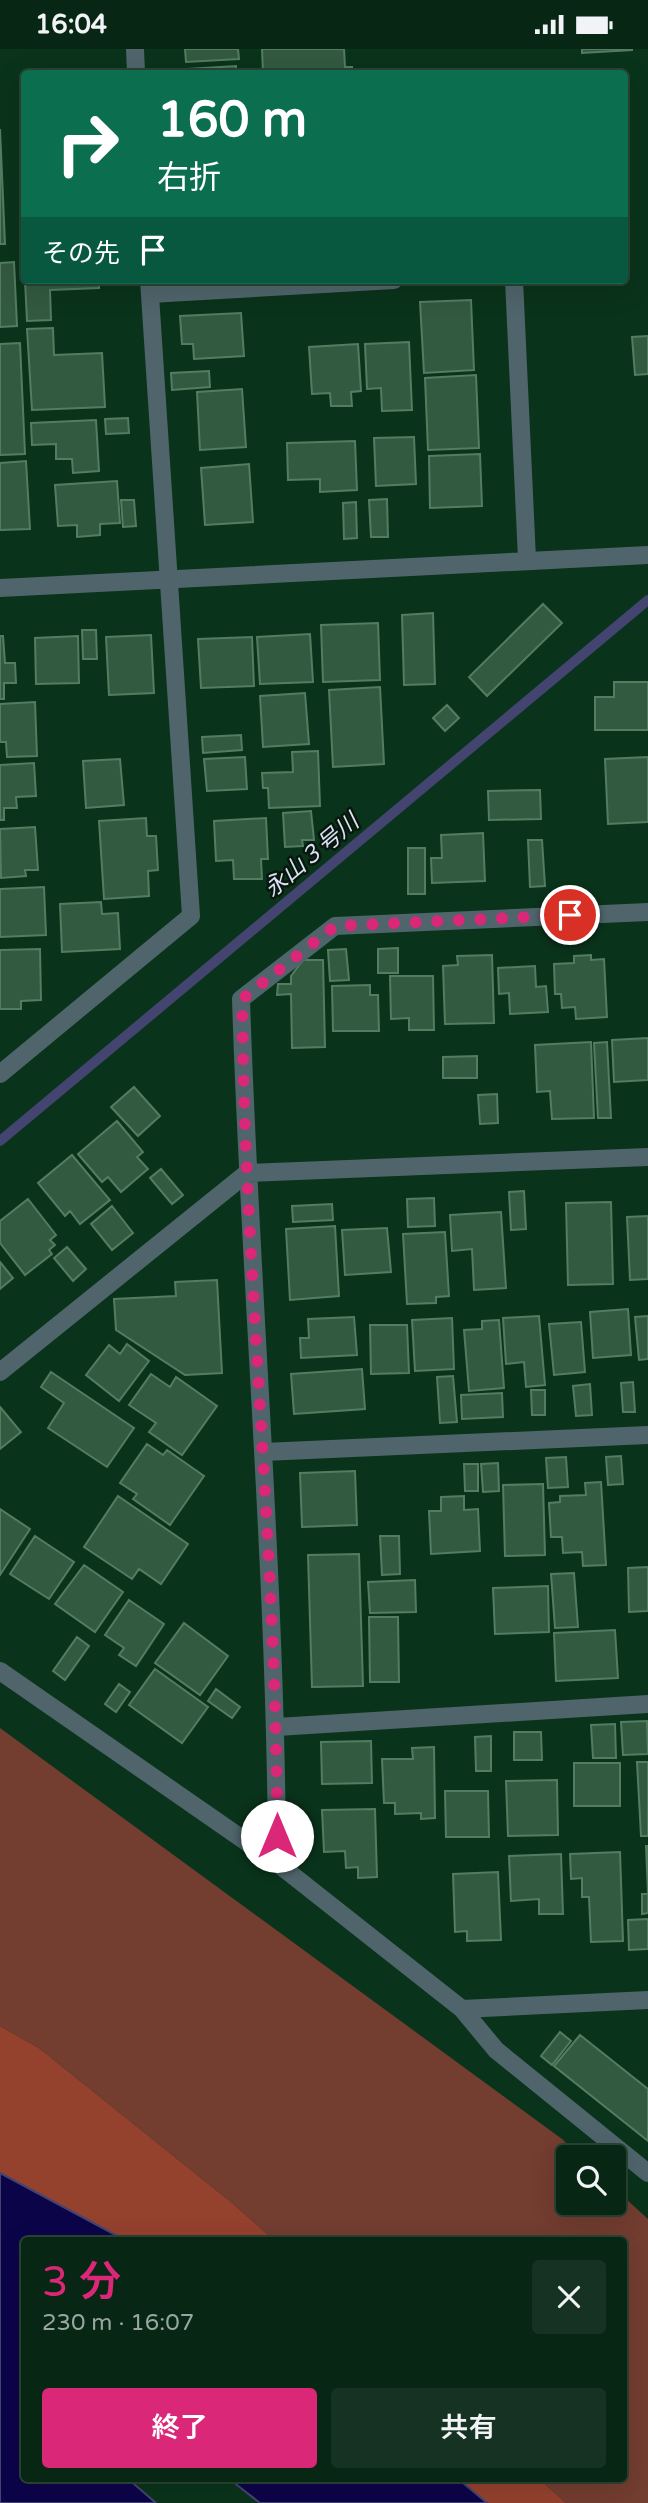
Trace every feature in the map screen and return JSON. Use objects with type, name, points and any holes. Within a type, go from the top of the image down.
[{"type":"street","points":[[135,49],[136,70]]},
{"type":"street","points":[[0,1074],[191,916],[149,287],[254,284]]},
{"type":"street","points":[[514,284],[527,559]]},
{"type":"street","points":[[0,588],[527,559],[648,555]]},
{"type":"street","points":[[277,1863],[277,1727],[247,1173],[242,999],[335,926],[648,912]]},
{"type":"street","points":[[0,1373],[247,1173],[648,1157]]},
{"type":"street","points":[[264,1452],[648,1435]]},
{"type":"street","points":[[0,1671],[277,1863],[462,2009],[496,2050],[648,2173]]},
{"type":"street","points":[[277,1727],[648,1704]]},
{"type":"street","points":[[462,2009],[648,2000]]},
{"type":"shaded area","points":[[0,1728],[562,2139],[568,2145],[556,2145],[556,2215],[626,2215],[626,2199],[648,2219],[648,2503],[566,2503],[542,2482],[627,2482],[627,2237],[271,2237],[39,2048],[0,2026]]},
{"type":"shaded area","points":[[0,2026],[39,2048],[271,2237],[119,2237],[0,2173]]},
{"type":"shaded area","points":[[0,2173],[119,2237],[21,2237],[21,2482],[132,2482],[156,2503],[0,2503]]},
{"type":"shaded area","points":[[233,2482],[462,2482],[487,2503],[260,2503]]},
{"type":"shaded area","points":[[462,2482],[542,2482],[566,2503],[487,2503]]},
{"type":"building","points":[[185,49],[238,49],[239,59],[186,62]]},
{"type":"building","points":[[262,49],[344,49],[345,67],[352,67],[352,70],[263,70]]},
{"type":"building","points":[[582,49],[632,49],[632,50],[582,53]]},
{"type":"building","points":[[236,66],[236,70],[188,69]]},
{"type":"building","points":[[0,129],[5,244],[0,244]]},
{"type":"building","points":[[14,262],[17,326],[0,327],[0,263]]},
{"type":"building","points":[[25,284],[99,284],[99,288],[50,290],[51,320],[27,321]]},
{"type":"building","points":[[471,300],[474,370],[424,373],[420,302]]},
{"type":"building","points":[[241,313],[244,356],[194,359],[193,344],[182,344],[180,316]]},
{"type":"building","points":[[53,328],[54,355],[102,353],[105,407],[32,410],[27,329]]},
{"type":"building","points":[[648,336],[648,374],[635,375],[632,337]]},
{"type":"building","points":[[409,342],[412,410],[382,411],[381,388],[367,389],[365,344]]},
{"type":"building","points":[[20,343],[25,454],[0,455],[0,344]]},
{"type":"building","points":[[358,344],[361,391],[351,392],[352,406],[331,406],[330,393],[312,394],[309,347]]},
{"type":"building","points":[[209,371],[210,387],[172,390],[171,373]]},
{"type":"building","points":[[476,375],[479,448],[428,450],[425,378]]},
{"type":"building","points":[[242,389],[246,447],[200,450],[197,392]]},
{"type":"building","points":[[128,418],[129,433],[106,434],[105,419]]},
{"type":"building","points":[[96,420],[99,471],[73,473],[72,459],[56,459],[56,444],[32,445],[31,423]]},
{"type":"building","points":[[414,437],[416,484],[376,486],[374,438]]},
{"type":"building","points":[[355,441],[357,490],[320,492],[320,479],[288,480],[287,443]]},
{"type":"building","points":[[480,454],[482,506],[430,508],[429,456]]},
{"type":"building","points":[[26,461],[30,529],[0,530],[0,463]]},
{"type":"building","points":[[249,464],[253,522],[205,525],[201,468]]},
{"type":"building","points":[[117,481],[120,523],[100,524],[100,535],[77,537],[77,525],[58,526],[55,485]]},
{"type":"building","points":[[387,499],[388,537],[371,537],[369,500]]},
{"type":"building","points":[[121,500],[134,500],[136,526],[123,527]]},
{"type":"building","points":[[356,502],[357,538],[344,539],[343,503]]},
{"type":"building","points":[[543,604],[562,623],[487,696],[469,677]]},
{"type":"building","points":[[433,613],[435,684],[404,685],[402,615]]},
{"type":"building","points":[[378,623],[380,680],[323,682],[321,625]]},
{"type":"building","points":[[82,630],[96,630],[97,659],[83,659]]},
{"type":"building","points":[[310,634],[313,682],[260,684],[257,637]]},
{"type":"building","points":[[151,635],[154,693],[109,695],[106,637]]},
{"type":"building","points":[[0,636],[3,636],[5,663],[15,663],[16,683],[4,683],[4,699],[0,699]]},
{"type":"building","points":[[78,636],[79,683],[36,684],[35,638]]},
{"type":"building","points":[[252,637],[254,686],[201,688],[198,639]]},
{"type":"building","points":[[614,682],[648,682],[648,730],[595,730],[595,697],[614,697]]},
{"type":"building","points":[[380,687],[384,764],[333,767],[329,690]]},
{"type":"building","points":[[305,693],[309,744],[263,747],[260,696]]},
{"type":"building","points":[[35,702],[37,756],[7,757],[6,742],[0,742],[0,704]]},
{"type":"building","points":[[447,705],[459,718],[445,731],[433,718]]},
{"type":"building","points":[[241,735],[242,750],[203,753],[202,737]]},
{"type":"building","points":[[318,751],[320,806],[269,808],[268,788],[263,788],[262,773],[293,772],[292,752]]},
{"type":"building","points":[[245,757],[247,789],[207,791],[204,759]]},
{"type":"building","points":[[648,757],[648,822],[608,824],[605,759]]},
{"type":"building","points":[[120,759],[124,805],[86,808],[83,761]]},
{"type":"building","points":[[34,763],[36,796],[16,797],[17,808],[4,808],[4,820],[0,820],[0,765]]},
{"type":"building","points":[[540,790],[541,819],[489,820],[488,791]]},
{"type":"building","points":[[311,811],[314,840],[302,840],[303,846],[285,847],[283,813]]},
{"type":"building","points":[[146,818],[147,836],[156,836],[158,870],[148,871],[149,896],[104,899],[99,821]]},
{"type":"building","points":[[266,818],[268,859],[261,859],[262,879],[234,879],[233,860],[216,861],[214,821]]},
{"type":"building","points":[[35,827],[38,870],[25,870],[26,876],[1,878],[0,829]]},
{"type":"building","points":[[483,833],[485,881],[432,883],[431,858],[442,858],[441,835]]},
{"type":"building","points":[[528,840],[542,840],[545,886],[530,887]]},
{"type":"building","points":[[408,848],[425,848],[425,894],[408,894]]},
{"type":"building","points":[[44,887],[46,935],[0,937],[0,889]]},
{"type":"building","points":[[101,902],[102,914],[118,913],[120,949],[62,952],[60,904]]},
{"type":"building","points":[[398,948],[398,973],[378,973],[378,949]]},
{"type":"building","points":[[40,949],[41,1000],[21,1001],[21,1009],[0,1009],[0,950]]},
{"type":"building","points":[[346,949],[349,980],[330,981],[328,950]]},
{"type":"building","points":[[492,955],[494,1023],[445,1024],[443,966],[458,965],[457,956]]},
{"type":"building","points":[[591,955],[591,960],[604,959],[607,1017],[576,1019],[575,1007],[562,1008],[561,994],[555,994],[554,964],[574,963],[574,956]]},
{"type":"building","points":[[303,960],[323,960],[325,1047],[292,1048],[291,994],[277,995],[278,984],[291,984],[291,976]]},
{"type":"building","points":[[535,966],[536,987],[546,986],[548,1012],[510,1014],[509,993],[499,994],[498,968]]},
{"type":"building","points":[[390,976],[433,976],[434,1030],[409,1030],[409,1018],[391,1019]]},
{"type":"building","points":[[370,985],[370,995],[378,995],[379,1031],[333,1031],[332,986]]},
{"type":"building","points":[[648,1038],[648,1080],[614,1082],[612,1040]]},
{"type":"building","points":[[591,1042],[594,1118],[552,1119],[550,1091],[537,1092],[535,1045]]},
{"type":"building","points":[[607,1042],[611,1118],[598,1118],[594,1043]]},
{"type":"building","points":[[477,1056],[477,1078],[443,1078],[443,1057]]},
{"type":"building","points":[[134,1087],[160,1116],[138,1136],[111,1107]]},
{"type":"building","points":[[497,1094],[498,1123],[480,1124],[478,1095]]},
{"type":"building","points":[[117,1121],[143,1152],[137,1157],[148,1169],[121,1192],[108,1177],[102,1182],[78,1154]]},
{"type":"building","points":[[72,1155],[110,1200],[80,1224],[70,1211],[65,1216],[38,1183]]},
{"type":"building","points":[[161,1169],[183,1195],[172,1204],[150,1178]]},
{"type":"building","points":[[524,1191],[526,1229],[511,1230],[509,1192]]},
{"type":"building","points":[[434,1198],[435,1226],[408,1227],[407,1199]]},
{"type":"building","points":[[28,1199],[56,1235],[50,1240],[55,1245],[49,1250],[52,1254],[25,1275],[0,1243],[0,1221]]},
{"type":"building","points":[[611,1202],[613,1284],[568,1285],[566,1203]]},
{"type":"building","points":[[332,1204],[333,1220],[293,1222],[292,1206]]},
{"type":"building","points":[[112,1206],[133,1233],[112,1250],[91,1224]]},
{"type":"building","points":[[501,1212],[506,1288],[474,1290],[472,1249],[452,1251],[450,1215]]},
{"type":"building","points":[[648,1216],[648,1279],[630,1280],[627,1217]]},
{"type":"building","points":[[335,1226],[339,1296],[290,1300],[286,1229]]},
{"type":"building","points":[[387,1228],[391,1272],[345,1275],[342,1230]]},
{"type":"building","points":[[445,1232],[449,1296],[436,1297],[436,1303],[407,1304],[403,1234]]},
{"type":"building","points":[[67,1247],[86,1269],[73,1281],[54,1258]]},
{"type":"building","points":[[0,1262],[13,1278],[0,1289]]},
{"type":"building","points":[[217,1280],[222,1373],[185,1375],[116,1330],[114,1299],[176,1296],[175,1282]]},
{"type":"building","points":[[628,1309],[631,1355],[593,1358],[590,1312]]},
{"type":"building","points":[[539,1316],[545,1385],[526,1387],[524,1362],[506,1364],[503,1318]]},
{"type":"building","points":[[648,1316],[648,1359],[639,1360],[635,1317]]},
{"type":"building","points":[[354,1317],[357,1355],[301,1358],[300,1338],[309,1338],[308,1319]]},
{"type":"building","points":[[452,1318],[454,1369],[415,1371],[412,1320]]},
{"type":"building","points":[[499,1320],[504,1388],[469,1391],[464,1330],[482,1329],[482,1321]]},
{"type":"building","points":[[581,1322],[585,1372],[554,1375],[549,1324]]},
{"type":"building","points":[[370,1325],[407,1325],[409,1373],[371,1374]]},
{"type":"building","points":[[127,1344],[149,1361],[119,1401],[86,1375],[109,1345],[120,1354]]},
{"type":"building","points":[[362,1369],[365,1409],[294,1414],[291,1374]]},
{"type":"building","points":[[51,1372],[134,1428],[107,1467],[48,1428],[64,1403],[41,1387]]},
{"type":"building","points":[[151,1374],[170,1387],[176,1377],[217,1406],[182,1455],[149,1432],[156,1423],[129,1405]]},
{"type":"building","points":[[453,1376],[457,1422],[440,1423],[437,1377]]},
{"type":"building","points":[[633,1382],[635,1412],[623,1412],[621,1383]]},
{"type":"building","points":[[590,1384],[592,1415],[576,1416],[573,1386]]},
{"type":"building","points":[[531,1390],[545,1390],[545,1415],[532,1415]]},
{"type":"building","points":[[502,1393],[503,1417],[462,1419],[461,1395]]},
{"type":"building","points":[[0,1407],[21,1432],[0,1449]]},
{"type":"building","points":[[147,1444],[163,1455],[167,1450],[204,1476],[170,1525],[133,1499],[137,1494],[120,1483]]},
{"type":"building","points":[[621,1456],[623,1484],[608,1485],[606,1457]]},
{"type":"building","points":[[566,1457],[568,1487],[548,1488],[546,1458]]},
{"type":"building","points":[[498,1463],[499,1491],[483,1492],[481,1464]]},
{"type":"building","points":[[464,1464],[478,1464],[478,1491],[465,1491]]},
{"type":"building","points":[[355,1471],[357,1525],[302,1527],[300,1473]]},
{"type":"building","points":[[601,1482],[606,1565],[583,1566],[582,1552],[563,1553],[562,1537],[551,1537],[549,1503],[560,1502],[560,1496],[586,1495],[585,1483]]},
{"type":"building","points":[[543,1484],[545,1555],[505,1556],[503,1485]]},
{"type":"building","points":[[118,1496],[188,1544],[161,1584],[139,1569],[132,1579],[84,1547]]},
{"type":"building","points":[[464,1496],[464,1510],[478,1509],[480,1551],[431,1554],[429,1511],[441,1511],[441,1497]]},
{"type":"building","points":[[0,1509],[30,1529],[0,1575]]},
{"type":"building","points":[[35,1536],[74,1562],[49,1599],[10,1574]]},
{"type":"building","points":[[380,1536],[399,1536],[400,1574],[382,1575]]},
{"type":"building","points":[[359,1554],[363,1686],[312,1687],[308,1555]]},
{"type":"building","points":[[84,1565],[123,1592],[95,1632],[55,1604]]},
{"type":"building","points":[[648,1567],[648,1611],[629,1612],[628,1568]]},
{"type":"building","points":[[574,1573],[578,1627],[555,1628],[551,1574]]},
{"type":"building","points":[[415,1580],[416,1612],[370,1613],[368,1582]]},
{"type":"building","points":[[548,1586],[549,1632],[495,1634],[493,1588]]},
{"type":"building","points":[[129,1600],[164,1624],[136,1666],[119,1655],[124,1648],[105,1635]]},
{"type":"building","points":[[369,1617],[398,1617],[399,1682],[370,1682]]},
{"type":"building","points":[[184,1623],[228,1656],[200,1695],[155,1663]]},
{"type":"building","points":[[615,1630],[618,1678],[556,1681],[554,1633]]},
{"type":"building","points":[[77,1637],[89,1646],[65,1680],[53,1671]]},
{"type":"building","points":[[155,1669],[208,1707],[182,1743],[129,1705]]},
{"type":"building","points":[[119,1684],[130,1692],[116,1712],[105,1704]]},
{"type":"building","points":[[216,1689],[240,1707],[232,1718],[208,1701]]},
{"type":"building","points":[[647,1721],[648,1754],[623,1755],[621,1722]]},
{"type":"building","points":[[615,1724],[616,1758],[593,1758],[591,1725]]},
{"type":"building","points":[[514,1732],[541,1732],[542,1760],[514,1760]]},
{"type":"building","points":[[491,1736],[491,1771],[476,1771],[475,1737]]},
{"type":"building","points":[[371,1741],[372,1783],[322,1784],[321,1742]]},
{"type":"building","points":[[434,1747],[435,1818],[421,1819],[421,1813],[395,1814],[395,1803],[384,1803],[382,1759],[413,1759],[412,1748]]},
{"type":"building","points":[[637,1762],[648,1762],[648,1836],[641,1836]]},
{"type":"building","points":[[574,1763],[620,1763],[620,1806],[574,1806]]},
{"type":"building","points":[[557,1780],[558,1835],[508,1836],[506,1781]]},
{"type":"building","points":[[445,1791],[488,1791],[489,1837],[446,1837]]},
{"type":"building","points":[[375,1809],[377,1877],[358,1878],[358,1867],[346,1868],[345,1851],[324,1852],[322,1810]]},
{"type":"building","points":[[646,1846],[648,1846],[648,1894]]},
{"type":"building","points":[[620,1852],[623,1941],[591,1942],[589,1897],[582,1897],[582,1878],[571,1879],[570,1854]]},
{"type":"building","points":[[561,1854],[563,1914],[539,1914],[539,1899],[511,1901],[509,1856]]},
{"type":"building","points":[[498,1872],[501,1940],[467,1941],[467,1931],[455,1932],[453,1874]]},
{"type":"building","points":[[642,1894],[648,1894],[648,1913],[642,1914]]},
{"type":"building","points":[[648,1919],[648,1949],[629,1950],[628,1920]]},
{"type":"building","points":[[560,2032],[571,2041],[552,2065],[541,2056]]},
{"type":"building","points":[[580,2035],[648,2089],[648,2141],[554,2066]]},
{"type":"waterway","name":"永山３号川","points":[[0,1141],[648,600]]},
{"type":"route","points":[[277,1836],[277,1727],[247,1173],[242,999],[335,926],[570,915]]}]
